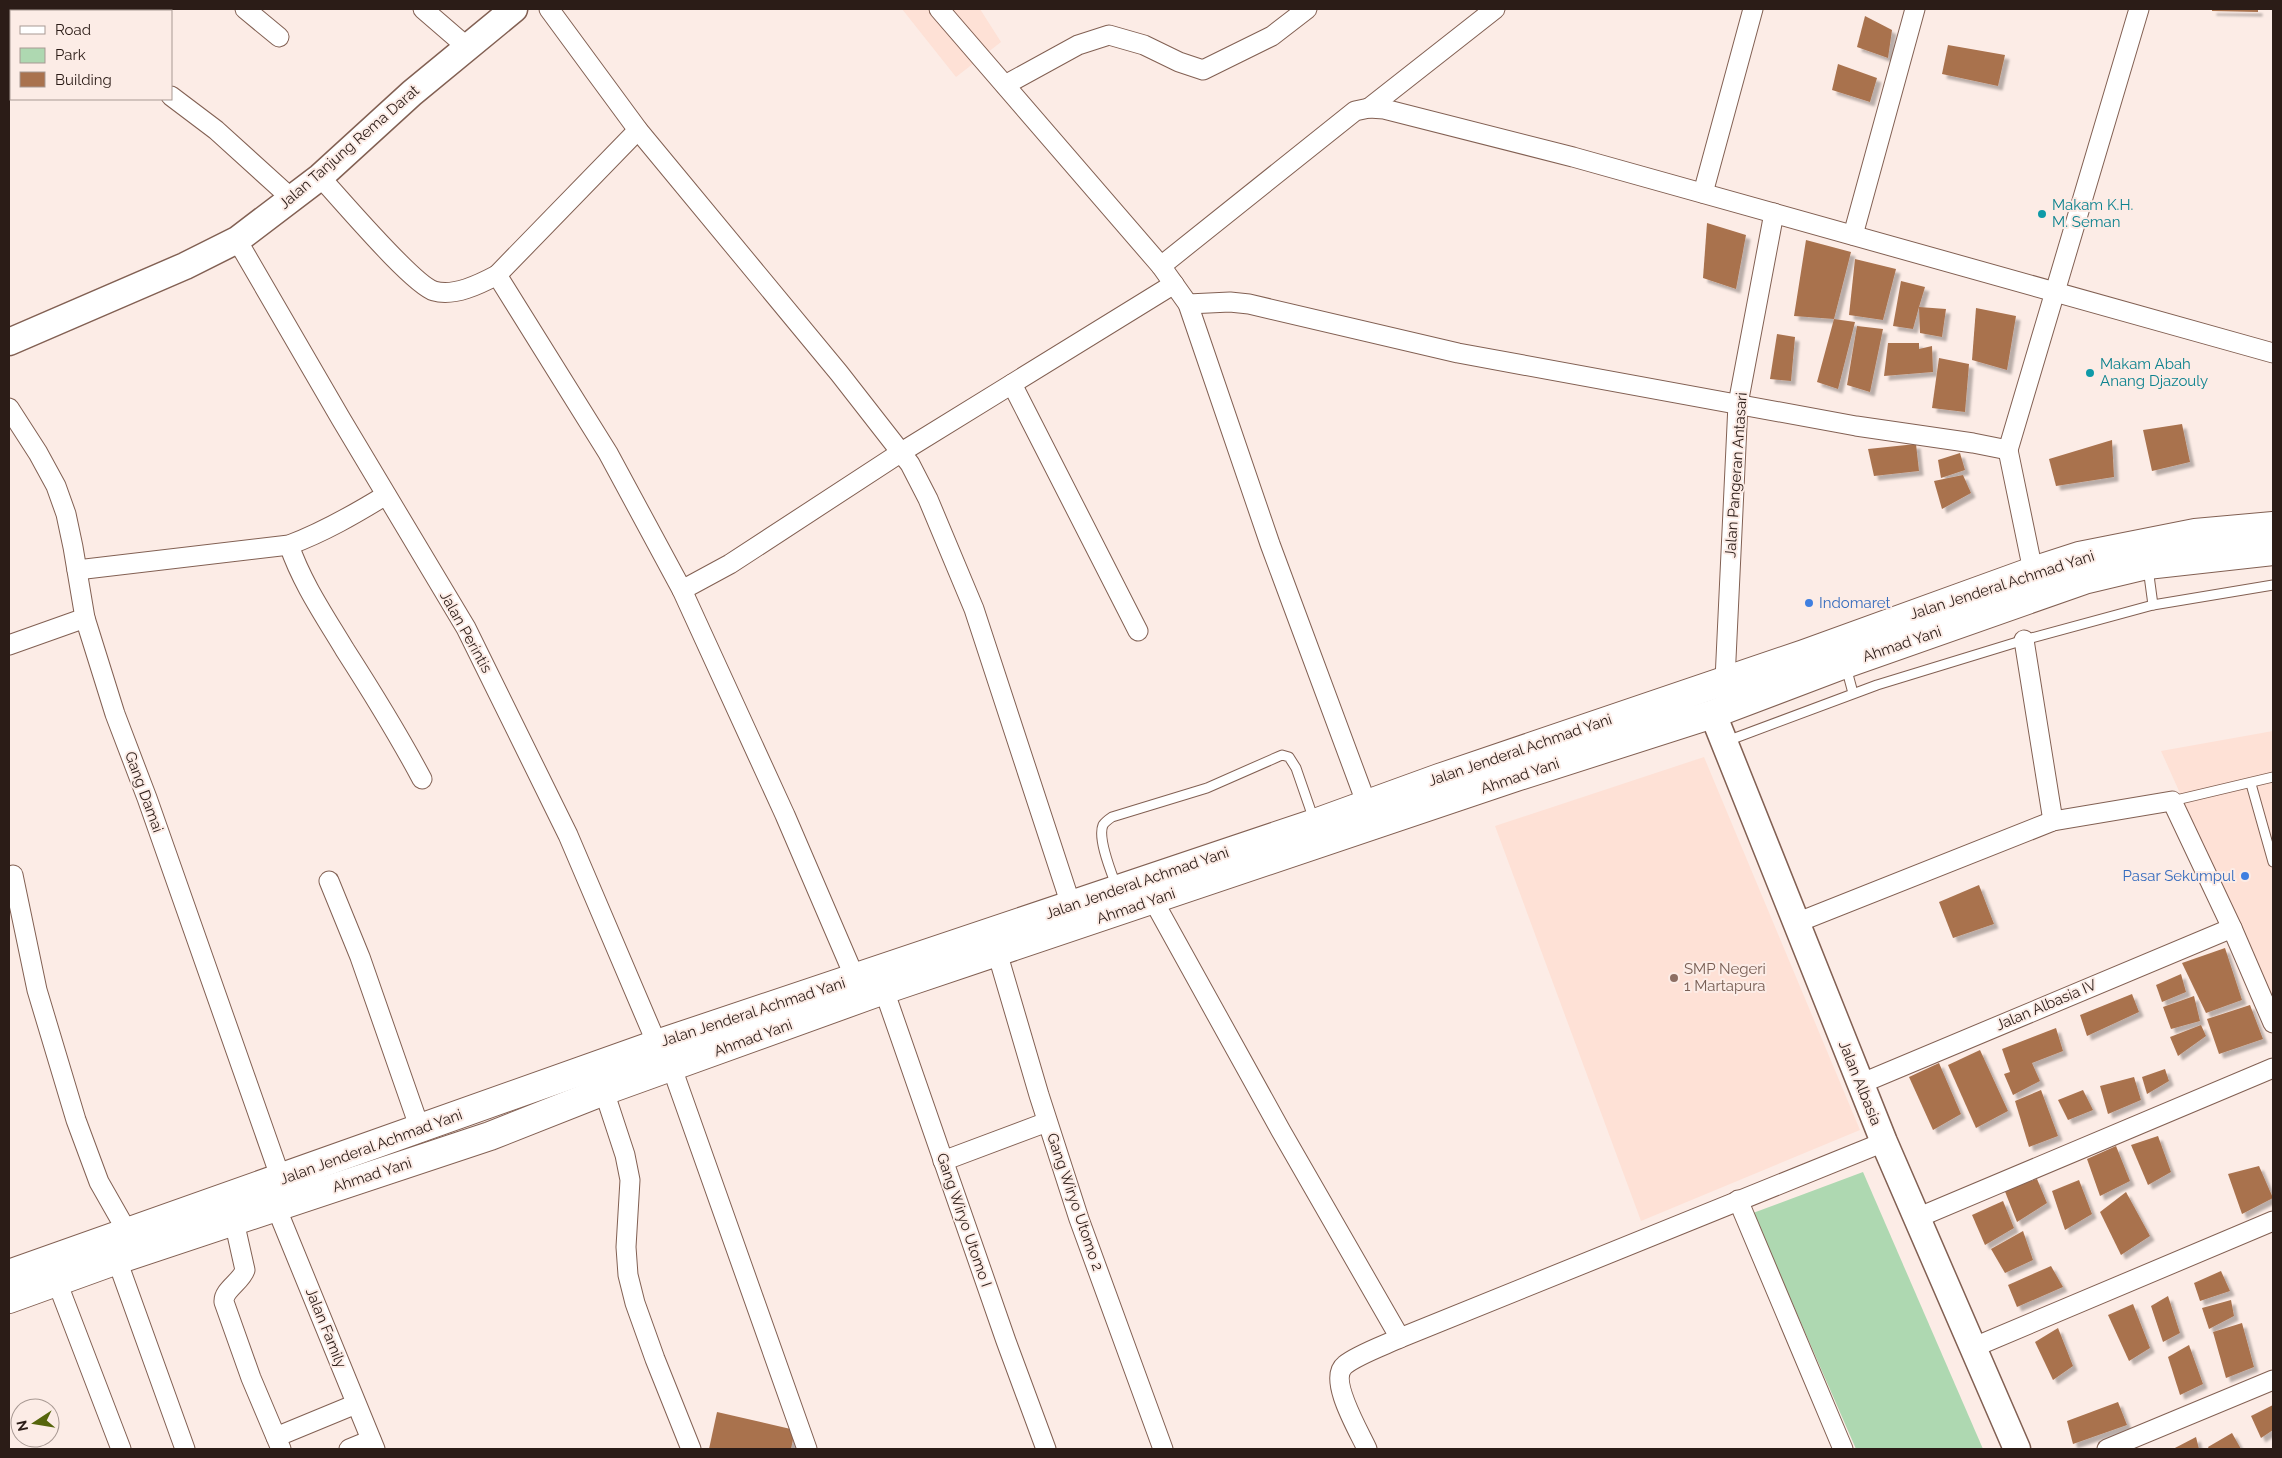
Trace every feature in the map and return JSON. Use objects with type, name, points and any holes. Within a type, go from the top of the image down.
[{"type":"highway","name":"Jalan Jenderal Achmad Yani","points":[[9,1274],[657,1044],[1071,905],[1122,899],[1367,804],[1724,680],[1804,654],[1900,632],[1928,622],[2033,571],[2079,556],[2194,533],[2273,526]]},
{"type":"highway","name":"Ahmad Yani","points":[[1928,622],[2147,565],[2273,551]]},
{"type":"highway","name":"Ahmad Yani","points":[[9,1299],[117,1260],[490,1136],[604,1091],[884,990],[997,952],[1122,899],[1153,900],[1525,774],[1713,714],[1845,664],[1900,632]]},
{"type":"highway","points":[[561,1079],[572,1104]]},
{"type":"highway","points":[[517,1094],[528,1120]]},
{"type":"street","points":[[245,9],[279,37]]},
{"type":"street","points":[[423,9],[467,48]]},
{"type":"street","name":"Jalan Tanjung Rema Darat","points":[[9,342],[185,266],[237,240],[320,177],[412,93],[514,9]]},
{"type":"street","points":[[549,9],[638,130],[839,373],[910,464],[928,499],[974,609],[1071,905]]},
{"type":"street","points":[[939,9],[1161,266],[1188,304],[1270,544],[1367,804]]},
{"type":"street","points":[[1005,85],[1078,45],[1109,35],[1144,45],[1178,62],[1204,70],[1272,36],[1307,9]]},
{"type":"street","points":[[1369,108],[1495,9]]},
{"type":"street","points":[[1703,193],[1753,9]]},
{"type":"street","points":[[1854,235],[1915,9]]},
{"type":"street","points":[[2033,571],[2008,450],[2139,9]]},
{"type":"street","points":[[172,97],[216,130],[292,198]]},
{"type":"street","points":[[1161,266],[1355,112],[1369,108],[1384,109],[1703,193],[2273,353]]},
{"type":"street","points":[[320,177],[412,275],[432,290],[445,292],[461,289],[497,275],[638,130]]},
{"type":"street","name":"Jalan Pangeran Antasari","points":[[1724,680],[1738,404],[1774,213]]},
{"type":"street","name":"Jalan Perintis","points":[[237,240],[466,628],[568,835],[657,1044]]},
{"type":"street","points":[[497,275],[608,453],[682,590],[785,816],[855,978]]},
{"type":"street","points":[[682,590],[730,564],[900,453],[1174,284]]},
{"type":"street","points":[[1188,304],[1230,302],[1249,304],[1458,353],[1738,404],[2008,450]]},
{"type":"street","points":[[1012,384],[1138,631]]},
{"type":"street","name":"Gang Damai","points":[[9,408],[38,453],[56,486],[66,514],[85,618],[115,714],[147,798],[281,1179]]},
{"type":"street","points":[[77,570],[289,545],[342,521],[386,495]]},
{"type":"street","points":[[289,545],[296,564],[318,608],[395,729],[422,779]]},
{"type":"street","points":[[9,645],[85,618]]},
{"type":"street","points":[[2024,640],[2053,821]]},
{"type":"street","name":"Jalan Albasia","points":[[1713,714],[1726,742],[1884,1142],[1972,1348],[2018,1449]]},
{"type":"street","points":[[1796,923],[2053,821],[2172,801],[2232,928],[2273,1023]]},
{"type":"street","points":[[13,875],[37,990],[76,1120],[99,1182],[128,1232]]},
{"type":"street","points":[[329,881],[360,957],[420,1129]]},
{"type":"street","points":[[1153,900],[1281,1131],[1400,1338]]},
{"type":"street","name":"Jalan Albasia IV","points":[[1860,1084],[2232,928]]},
{"type":"street","name":"Gang Wiryo Utomo 2","points":[[997,952],[1079,1219],[1163,1449]]},
{"type":"street","name":"Gang Wiryo Utomo I","points":[[884,990],[1046,1449]]},
{"type":"street","points":[[672,1068],[807,1449]]},
{"type":"street","points":[[1916,1218],[2273,1068]]},
{"type":"street","points":[[604,1091],[625,1155],[630,1180],[626,1247],[628,1275],[635,1303],[655,1359],[691,1449]]},
{"type":"street","points":[[943,1161],[1048,1122]]},
{"type":"street","points":[[1367,1449],[1340,1389],[1338,1376],[1345,1365],[1400,1338],[1884,1142]]},
{"type":"street","points":[[1738,1200],[1843,1449]]},
{"type":"street","name":"Jalan Family","points":[[276,1207],[373,1445]]},
{"type":"street","points":[[234,1221],[244,1270],[243,1276],[226,1294],[224,1302],[251,1378],[278,1443],[356,1404]]},
{"type":"street","points":[[1972,1348],[2273,1221]]},
{"type":"street","points":[[117,1260],[185,1449]]},
{"type":"street","points":[[57,1282],[121,1449]]},
{"type":"street","points":[[2107,1449],[2273,1380]]},
{"type":"street","points":[[349,1449],[373,1445]]},
{"type":"lane","points":[[2147,565],[2152,605]]},
{"type":"lane","points":[[1726,742],[1854,693],[2024,640],[2152,605],[2273,585]]},
{"type":"lane","points":[[1845,664],[1854,693]]},
{"type":"lane","points":[[1122,899],[1104,847],[1101,832],[1104,824],[1112,817],[1206,788],[1282,754],[1289,757],[1296,768],[1315,823]]},
{"type":"lane","points":[[2172,801],[2273,777]]},
{"type":"lane","points":[[2250,784],[2273,862]]},
{"type":"shaded area","points":[[902,9],[980,9],[1001,42],[956,77]]},
{"type":"shaded area","name":"Pasar Sekumpul","points":[[2273,731],[2273,1000],[2161,751]]},
{"type":"shaded area","name":"SMP Negeri 1 Martapura","points":[[1704,757],[1860,1130],[1641,1221],[1495,826]]},
{"type":"green space","points":[[1863,1172],[1983,1449],[1856,1449],[1753,1213]]},
{"type":"building","points":[[2212,9],[2258,9],[2258,12],[2212,11]]},
{"type":"building","points":[[1865,16],[1892,30],[1888,58],[1857,47]]},
{"type":"building","points":[[1948,45],[2005,55],[1998,86],[1942,74]]},
{"type":"building","points":[[1838,64],[1877,78],[1870,102],[1832,90]]},
{"type":"building","points":[[1707,223],[1746,235],[1736,289],[1703,278]]},
{"type":"building","points":[[1806,240],[1851,252],[1834,319],[1794,316]]},
{"type":"building","points":[[1855,259],[1896,269],[1883,320],[1849,315]]},
{"type":"building","points":[[1901,281],[1925,287],[1913,329],[1893,326]]},
{"type":"building","points":[[1919,307],[1946,309],[1942,337],[1920,333]]},
{"type":"building","points":[[1976,308],[2016,316],[2007,370],[1972,360]]},
{"type":"building","points":[[1834,319],[1855,322],[1838,389],[1817,382]]},
{"type":"building","points":[[1857,326],[1883,329],[1870,392],[1847,385]]},
{"type":"building","points":[[1777,334],[1795,337],[1791,381],[1770,379]]},
{"type":"building","points":[[1888,343],[1919,343],[1919,349],[1932,346],[1933,372],[1884,376]]},
{"type":"building","points":[[1939,358],[1969,364],[1965,412],[1932,408]]},
{"type":"building","points":[[2182,424],[2190,462],[2152,471],[2143,430]]},
{"type":"building","points":[[2112,440],[2114,477],[2056,486],[2049,459]]},
{"type":"building","points":[[1916,444],[1919,471],[1874,476],[1868,449]]},
{"type":"building","points":[[1960,453],[1965,470],[1941,478],[1938,460]]},
{"type":"building","points":[[1963,475],[1971,493],[1942,509],[1934,481]]},
{"type":"building","points":[[1979,885],[1994,924],[1953,938],[1939,902]]},
{"type":"building","points":[[2225,948],[2242,1000],[2206,1013],[2182,963]]},
{"type":"building","points":[[2181,974],[2186,992],[2162,1002],[2156,985]]},
{"type":"building","points":[[2132,994],[2139,1012],[2087,1036],[2080,1015]]},
{"type":"building","points":[[2194,996],[2200,1021],[2171,1029],[2163,1007]]},
{"type":"building","points":[[2250,1005],[2263,1039],[2219,1054],[2207,1019]]},
{"type":"building","points":[[2201,1025],[2206,1036],[2178,1056],[2170,1037]]},
{"type":"building","points":[[2056,1028],[2063,1051],[2032,1063],[2040,1081],[2013,1095],[2004,1074],[2010,1072],[2002,1049]]},
{"type":"building","points":[[1980,1050],[2008,1111],[1976,1128],[1948,1065]]},
{"type":"building","points":[[1939,1063],[1961,1114],[1933,1130],[1909,1077]]},
{"type":"building","points":[[2165,1069],[2169,1081],[2147,1094],[2142,1077]]},
{"type":"building","points":[[2134,1077],[2141,1100],[2108,1114],[2100,1086]]},
{"type":"building","points":[[2041,1090],[2058,1136],[2029,1147],[2015,1101]]},
{"type":"building","points":[[2083,1090],[2093,1110],[2068,1120],[2058,1100]]},
{"type":"building","points":[[2158,1136],[2171,1172],[2148,1185],[2131,1145]]},
{"type":"building","points":[[2116,1146],[2130,1181],[2100,1196],[2087,1159]]},
{"type":"building","points":[[2259,1166],[2273,1198],[2242,1214],[2228,1174]]},
{"type":"building","points":[[2037,1179],[2047,1203],[2017,1222],[2004,1189]]},
{"type":"building","points":[[2079,1180],[2092,1214],[2065,1230],[2052,1191]]},
{"type":"building","points":[[2126,1192],[2150,1236],[2121,1255],[2100,1212]]},
{"type":"building","points":[[2003,1201],[2014,1228],[1985,1245],[1972,1215]]},
{"type":"building","points":[[2023,1231],[2033,1260],[2005,1273],[1991,1249]]},
{"type":"building","points":[[2051,1266],[2063,1287],[2017,1307],[2008,1285]]},
{"type":"building","points":[[2221,1271],[2230,1291],[2200,1301],[2194,1283]]},
{"type":"building","points":[[2168,1296],[2180,1333],[2163,1342],[2151,1306]]},
{"type":"building","points":[[2231,1300],[2234,1316],[2209,1329],[2202,1308]]},
{"type":"building","points":[[2133,1304],[2150,1348],[2129,1361],[2108,1315]]},
{"type":"building","points":[[2242,1323],[2254,1367],[2226,1378],[2213,1332]]},
{"type":"building","points":[[2058,1328],[2073,1366],[2053,1380],[2035,1342]]},
{"type":"building","points":[[2189,1345],[2203,1384],[2180,1395],[2168,1357]]},
{"type":"building","points":[[2118,1402],[2127,1425],[2073,1444],[2067,1421]]},
{"type":"building","points":[[2273,1405],[2273,1430],[2261,1438],[2251,1416]]},
{"type":"building","points":[[717,1412],[795,1430],[791,1449],[709,1449]]},
{"type":"building","points":[[2232,1433],[2241,1449],[2209,1449],[2208,1447]]},
{"type":"building","points":[[2196,1437],[2199,1449],[2173,1449]]},
{"type":"place","name":"Makam K.H. M. Seman","points":[[2042,214]]},
{"type":"place","name":"Makam Abah Anang Djazouly","points":[[2090,373]]},
{"type":"place","name":"Indomaret","points":[[1809,603]]},
{"type":"place","name":"Pasar Sekumpul","points":[[2245,876]]},
{"type":"place","name":"SMP Negeri 1 Martapura","points":[[1674,978]]}]
